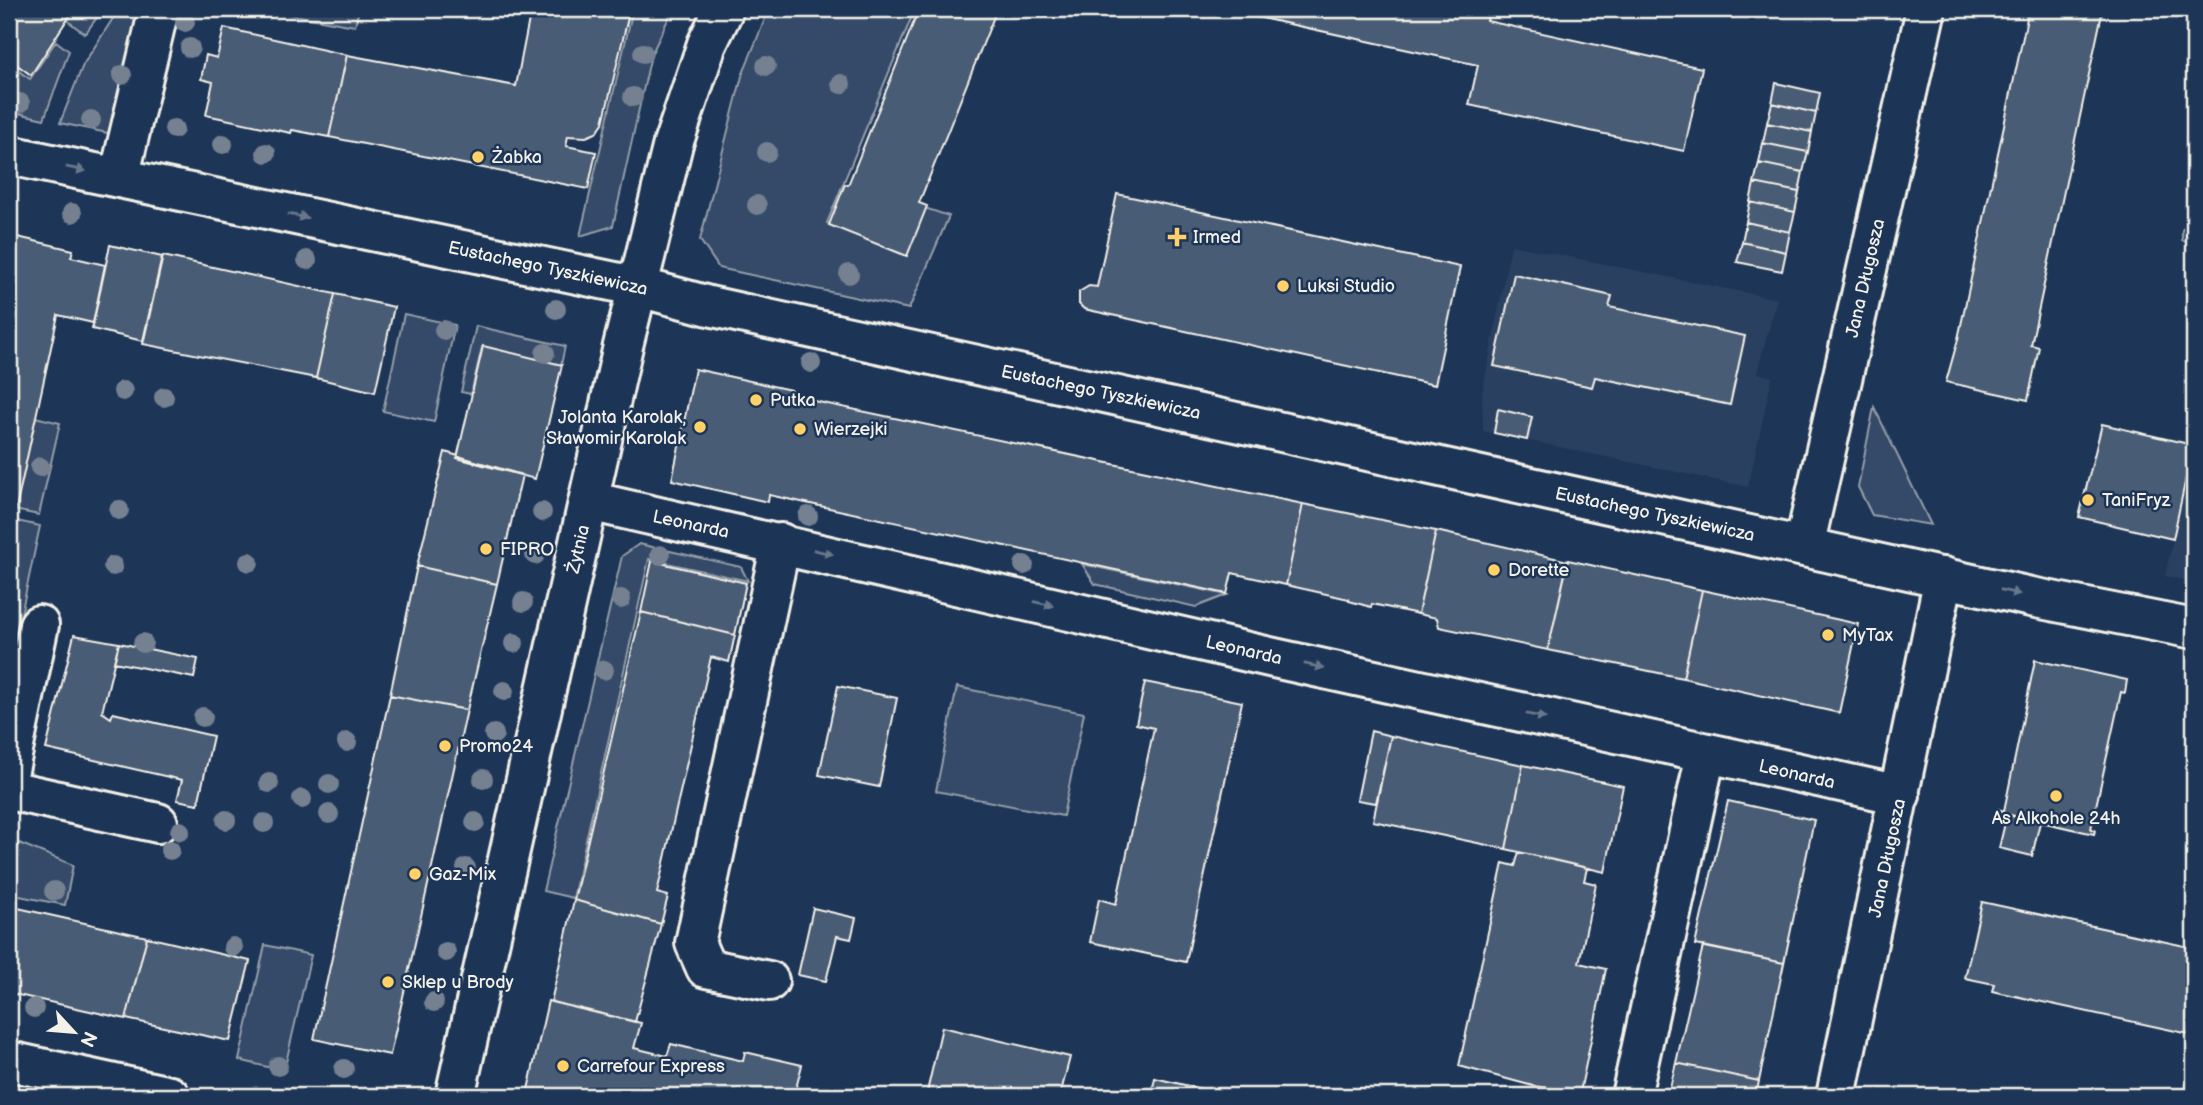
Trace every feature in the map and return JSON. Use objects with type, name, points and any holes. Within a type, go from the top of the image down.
[{"type":"street","points":[[119,178],[159,9]]},
{"type":"street","name":"Żytnia","points":[[455,1096],[589,501],[673,144],[707,44],[724,9]]},
{"type":"street","name":"Jana Długosza","points":[[1804,547],[1926,9]]},
{"type":"street","name":"Eustachego Tyszkiewicza","points":[[9,155],[639,287],[709,306],[1804,547],[2194,629]]},
{"type":"street","name":"Leonarda","points":[[589,501],[1706,754],[1900,795]]},
{"type":"street","points":[[769,981],[706,968],[695,943],[782,543]]},
{"type":"street","name":"Jana Długosza","points":[[1836,1096],[1944,577]]},
{"type":"street","points":[[9,770],[39,625]]},
{"type":"street","points":[[1631,1096],[1706,754]]},
{"type":"street","points":[[9,790],[158,823]]},
{"type":"street","points":[[9,1061],[170,1096]]},
{"type":"shaded area","points":[[76,9],[103,9],[85,34],[68,21]]},
{"type":"shaded area","points":[[119,9],[148,9],[117,135],[60,123],[83,65]]},
{"type":"shaded area","points":[[259,9],[359,9],[355,26]]},
{"type":"shaded area","points":[[633,9],[673,9],[651,55],[613,226],[580,236]]},
{"type":"shaded area","points":[[769,9],[915,9],[827,223],[906,256],[925,208],[949,216],[909,309],[719,268],[700,240],[742,76]]},
{"type":"shaded area","points":[[56,41],[69,51],[44,119],[9,111],[9,64],[30,79]]},
{"type":"shaded area","points":[[2194,217],[2194,247],[2182,240],[2182,230]]},
{"type":"shaded area","points":[[1511,245],[1777,299],[1757,373],[1772,377],[1748,487],[1483,431],[1482,394]]},
{"type":"shaded area","points":[[404,314],[455,325],[434,422],[383,411]]},
{"type":"shaded area","points":[[476,326],[565,346],[561,365],[482,347],[471,394],[461,392]]},
{"type":"shaded area","points":[[1874,407],[1931,525],[1872,515],[1858,487]]},
{"type":"shaded area","points":[[35,417],[60,423],[39,515],[14,510]]},
{"type":"shaded area","points":[[2194,440],[2194,582],[2165,576]]},
{"type":"shaded area","points":[[12,520],[40,526],[17,633],[24,643],[9,713],[9,534]]},
{"type":"shaded area","points":[[639,544],[741,567],[748,581],[649,559],[573,898],[543,891],[622,556]]},
{"type":"shaded area","points":[[1082,564],[1227,595],[1196,607],[1095,584]]},
{"type":"shaded area","points":[[957,687],[1084,713],[1063,816],[936,791]]},
{"type":"shaded area","points":[[19,843],[73,865],[65,905],[9,894]]},
{"type":"shaded area","points":[[265,945],[311,955],[284,1071],[239,1060]]},
{"type":"building","points":[[9,9],[74,9],[31,75],[9,59]]},
{"type":"building","points":[[531,9],[630,9],[603,123],[596,133],[586,137],[568,136],[566,146],[596,152],[588,189],[329,137],[347,55],[516,86]]},
{"type":"building","points":[[919,9],[997,9],[919,203],[927,206],[907,256],[829,225],[845,184],[848,185]]},
{"type":"building","points":[[1220,9],[1490,9],[1487,21],[1702,68],[1684,151],[1469,105],[1478,65]]},
{"type":"building","points":[[2029,9],[2103,9],[2031,345],[2039,347],[2028,400],[1946,382],[1958,339]]},
{"type":"building","points":[[224,28],[347,55],[329,137],[292,130],[291,133],[206,115],[213,82],[201,79],[206,55],[217,58]]},
{"type":"building","points":[[1776,83],[1820,93],[1816,113],[1772,103]]},
{"type":"building","points":[[1772,103],[1816,113],[1812,132],[1767,123]]},
{"type":"building","points":[[1767,123],[1812,132],[1808,152],[1763,143]]},
{"type":"building","points":[[1763,143],[1808,152],[1803,172],[1759,163]]},
{"type":"building","points":[[1759,163],[1803,172],[1799,192],[1754,183]]},
{"type":"building","points":[[1754,183],[1799,192],[1795,212],[1750,202]]},
{"type":"building","points":[[1117,194],[1460,267],[1435,385],[1084,309],[1079,304],[1079,292],[1089,286],[1097,287]]},
{"type":"building","points":[[1750,202],[1795,212],[1790,232],[1746,222]]},
{"type":"building","points":[[1746,222],[1790,232],[1786,252],[1742,242]]},
{"type":"building","points":[[9,235],[73,250],[71,257],[105,265],[93,323],[58,315],[9,541]]},
{"type":"building","points":[[1742,242],[1786,252],[1782,271],[1737,262]]},
{"type":"building","points":[[110,245],[162,257],[143,341],[92,329]]},
{"type":"building","points":[[163,256],[335,294],[316,378],[143,344]]},
{"type":"building","points":[[1514,274],[1612,296],[1609,307],[1745,336],[1730,405],[1595,377],[1592,387],[1494,366]]},
{"type":"building","points":[[335,294],[394,307],[375,392],[316,378]]},
{"type":"building","points":[[483,346],[562,365],[535,479],[457,458]]},
{"type":"building","points":[[695,369],[791,390],[790,396],[1303,504],[1286,585],[1232,573],[1227,594],[769,495],[768,502],[672,480]]},
{"type":"building","points":[[1498,409],[1532,417],[1527,440],[1494,433]]},
{"type":"building","points":[[2102,424],[2193,445],[2173,539],[2079,517]]},
{"type":"building","points":[[445,452],[522,475],[497,584],[417,566]]},
{"type":"building","points":[[1303,504],[1436,531],[1418,614],[1372,604],[1371,607],[1349,599],[1286,585]]},
{"type":"building","points":[[1436,531],[1568,561],[1548,650],[1439,627],[1437,618],[1418,614]]},
{"type":"building","points":[[1568,560],[1702,590],[1683,678],[1548,650]]},
{"type":"building","points":[[652,561],[746,583],[735,635],[641,612]]},
{"type":"building","points":[[417,566],[497,584],[467,710],[390,695]]},
{"type":"building","points":[[1702,590],[1858,624],[1839,713],[1683,678]]},
{"type":"building","points":[[641,612],[735,635],[729,662],[711,657],[657,893],[668,896],[661,924],[574,900]]},
{"type":"building","points":[[74,635],[119,643],[102,712],[111,718],[113,713],[213,736],[198,804],[177,800],[182,780],[46,749]]},
{"type":"building","points":[[119,643],[198,659],[194,678],[114,662]]},
{"type":"building","points":[[2035,660],[2127,680],[2125,693],[2121,692],[2091,829],[2095,830],[2094,834],[1997,812],[1998,809],[2004,811]]},
{"type":"building","points":[[1145,682],[1242,702],[1186,962],[1090,942],[1099,899],[1116,904],[1154,728],[1136,724]]},
{"type":"building","points":[[838,686],[897,698],[879,787],[819,775]]},
{"type":"building","points":[[390,695],[467,710],[390,1055],[314,1039]]},
{"type":"building","points":[[1371,731],[1391,736],[1376,803],[1357,800]]},
{"type":"building","points":[[1391,736],[1523,765],[1506,849],[1373,821]]},
{"type":"building","points":[[1523,765],[1623,786],[1605,872],[1506,849]]},
{"type":"building","points":[[1728,801],[1814,820],[1784,963],[1695,945]]},
{"type":"building","points":[[2007,815],[2040,822],[2032,856],[1999,848]]},
{"type":"building","points":[[1519,852],[1587,868],[1584,881],[1596,884],[1579,963],[1606,969],[1580,1092],[1533,1086],[1459,1066],[1503,863],[1515,866]]},
{"type":"building","points":[[574,900],[661,924],[635,1022],[551,1002]]},
{"type":"building","points":[[1982,902],[2194,948],[2194,1035],[1992,991],[1994,984],[1965,978]]},
{"type":"building","points":[[9,906],[147,937],[126,1019],[9,993]]},
{"type":"building","points":[[813,908],[856,918],[851,939],[837,936],[826,981],[798,975]]},
{"type":"building","points":[[147,937],[250,961],[230,1041],[126,1019]]},
{"type":"building","points":[[1703,946],[1784,963],[1759,1081],[1676,1063]]},
{"type":"building","points":[[548,1001],[641,1023],[634,1048],[667,1056],[671,1044],[743,1061],[745,1052],[802,1065],[794,1096],[527,1094]]},
{"type":"building","points":[[942,1027],[1070,1057],[1060,1096],[926,1096]]},
{"type":"building","points":[[1676,1063],[1759,1081],[1756,1096],[1668,1096]]},
{"type":"building","points":[[1155,1078],[1231,1096],[1151,1096]]},
{"type":"place","name":"Żabka","points":[[478,157]]},
{"type":"place","name":"Irmed","points":[[1177,237]]},
{"type":"place","name":"Luksi Studio","points":[[1283,286]]},
{"type":"place","name":"Putka","points":[[756,400]]},
{"type":"place","name":"Jolanta Karolak, Sławomir Karolak","points":[[700,427]]},
{"type":"place","name":"Wierzejki","points":[[800,429]]},
{"type":"place","name":"TaniFryz","points":[[2088,500]]},
{"type":"place","name":"FIPRO","points":[[486,549]]},
{"type":"place","name":"Dorette","points":[[1494,570]]},
{"type":"place","name":"MyTax","points":[[1828,635]]},
{"type":"place","name":"Promo24","points":[[445,746]]},
{"type":"place","name":"As Alkohole 24h","points":[[2056,796]]},
{"type":"place","name":"Gaz-Mix","points":[[415,874]]},
{"type":"place","name":"Sklep u Brody","points":[[388,982]]},
{"type":"place","name":"Carrefour Express","points":[[563,1066]]}]
